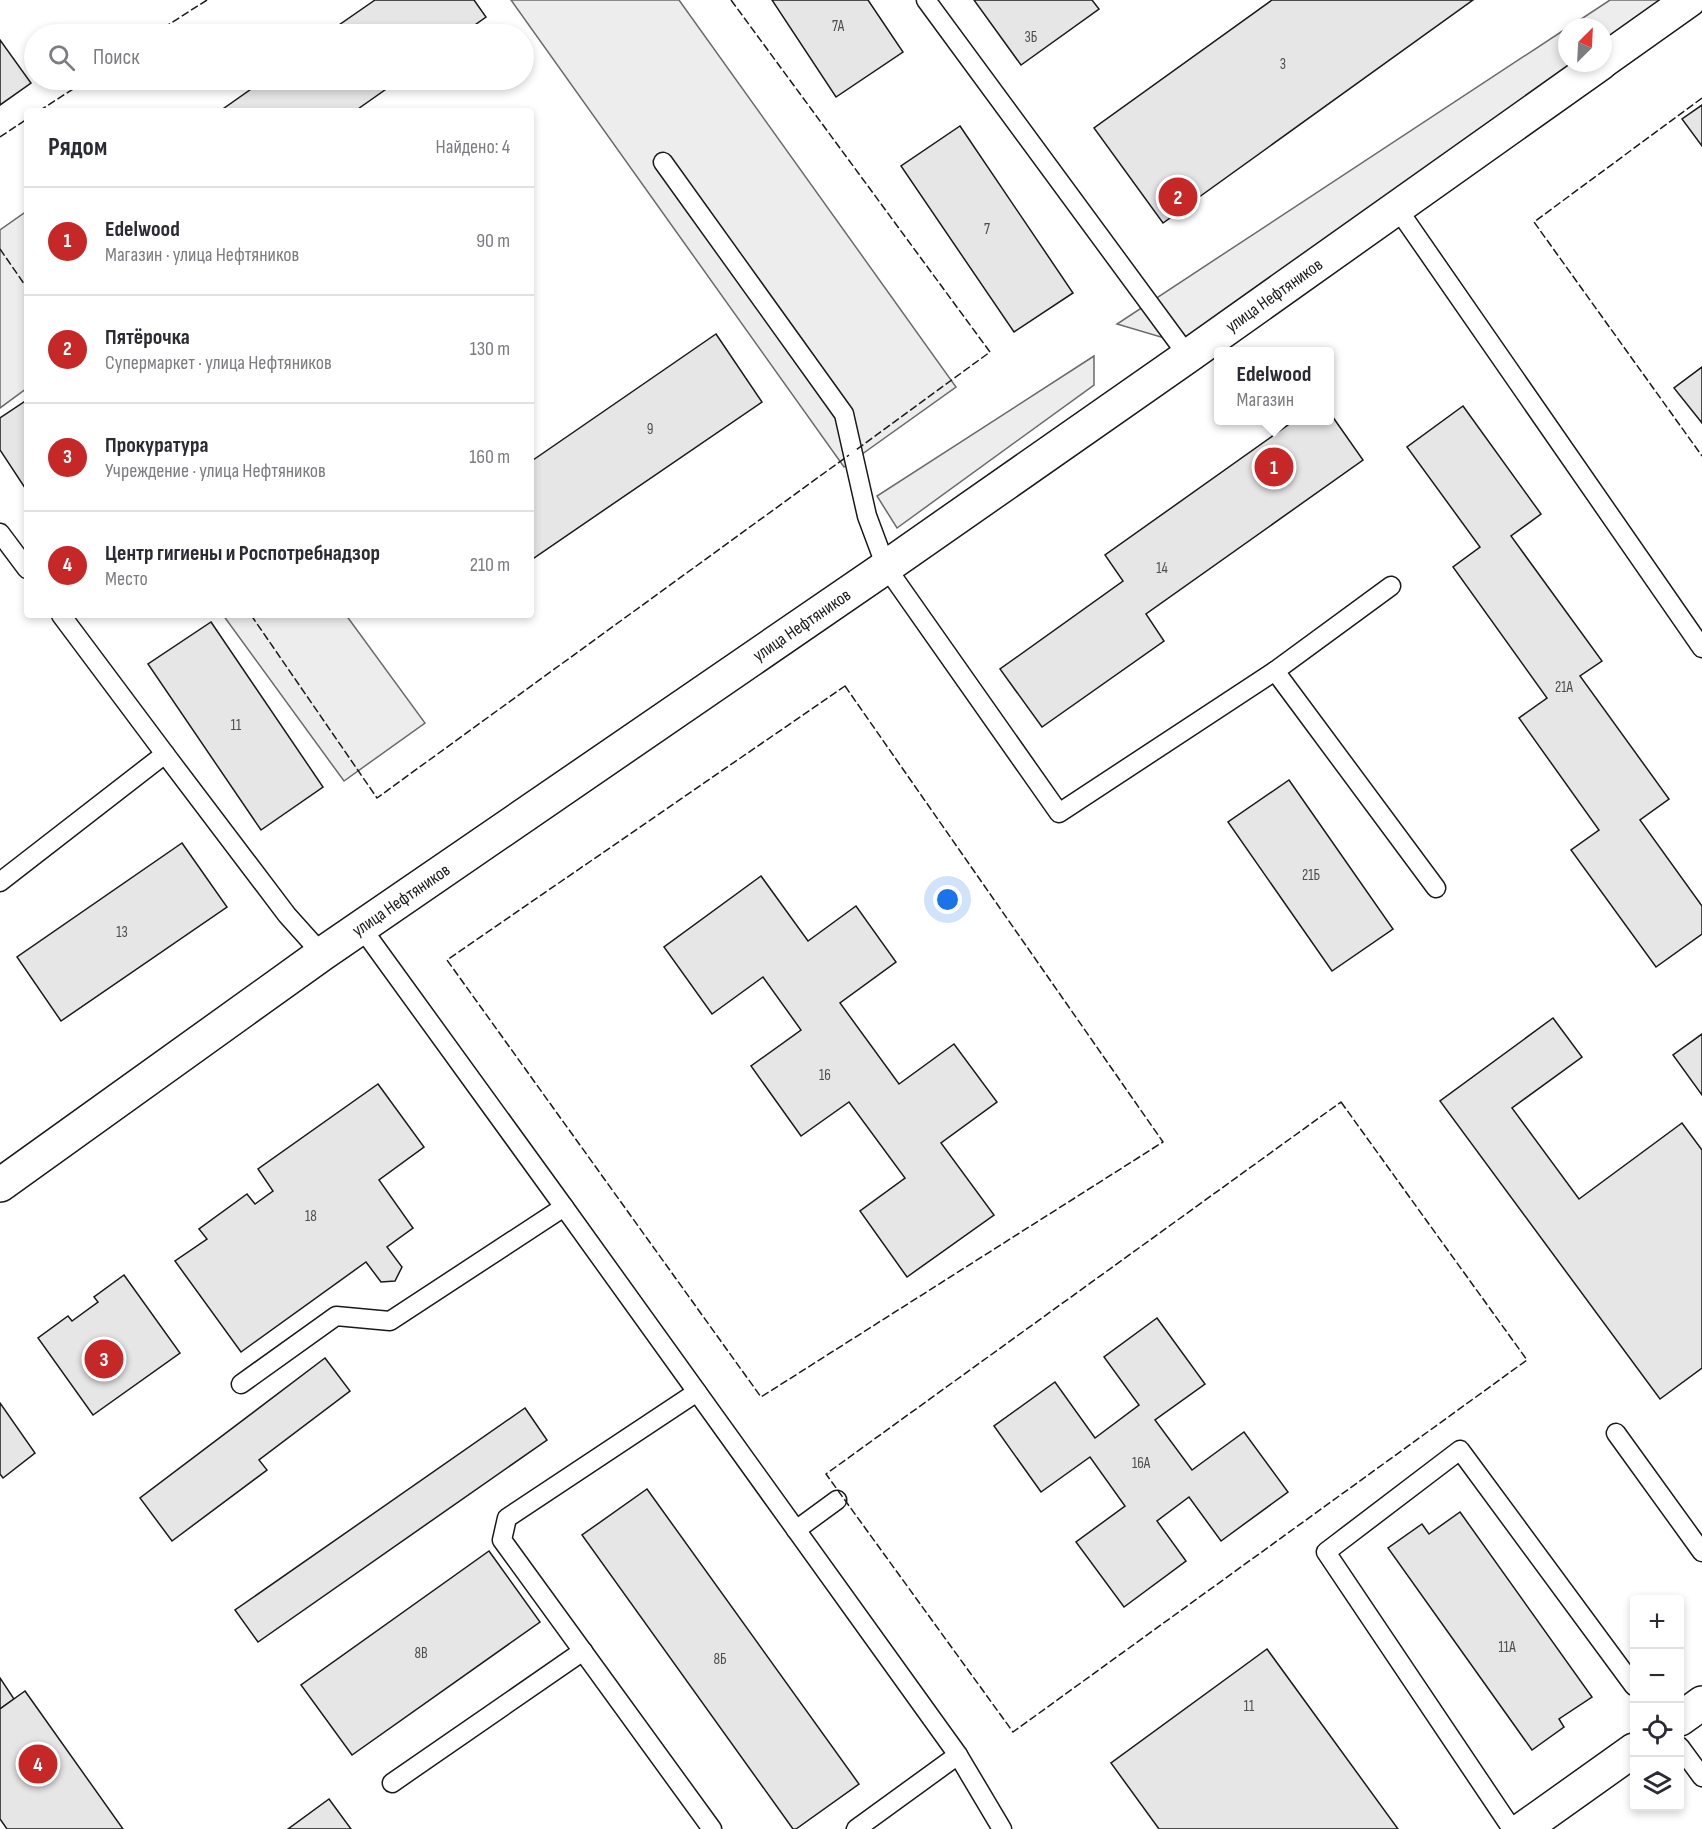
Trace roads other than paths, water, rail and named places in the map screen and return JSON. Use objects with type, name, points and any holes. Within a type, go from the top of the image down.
[{"type":"main road","name":"улица Нефтяников","points":[[1612,55],[1689,0]]},
{"type":"main road","name":"улица Нефтяников","points":[[0,1185],[322,954],[1188,357],[1588,72]]},
{"type":"main road","points":[[1684,1716],[1702,1703]]},
{"type":"main road","points":[[1523,1829],[1630,1754]]},
{"type":"lane","points":[[926,0],[1188,357]]},
{"type":"lane","points":[[663,162],[843,414],[867,516],[886,567],[1059,813],[1275,671],[1391,586]]},
{"type":"lane","points":[[1397,208],[1702,648]]},
{"type":"lane","points":[[0,533],[24,565]]},
{"type":"lane","points":[[63,618],[287,915],[322,954]]},
{"type":"lane","points":[[1275,671],[1436,888]]},
{"type":"lane","points":[[0,882],[165,754]]},
{"type":"lane","points":[[361,927],[958,1755],[1002,1829]]},
{"type":"lane","points":[[242,1384],[336,1316],[390,1321],[564,1207]]},
{"type":"lane","points":[[697,1392],[507,1518],[502,1540],[712,1829]]},
{"type":"lane","points":[[1616,1433],[1702,1552]]},
{"type":"lane","points":[[1512,1829],[1326,1552],[1460,1450],[1630,1679]]},
{"type":"lane","points":[[796,1530],[837,1500]]},
{"type":"lane","points":[[392,1783],[583,1651]]},
{"type":"lane","points":[[1684,1752],[1702,1777]]},
{"type":"lane","points":[[856,1829],[958,1755]]},
{"type":"place","name":"Пятёрочка","points":[[1178,197]]},
{"type":"place","name":"Edelwood","points":[[1274,467]]},
{"type":"place","name":"Прокуратура","points":[[104,1359]]},
{"type":"place","name":"Центр гигиены и Роспотребнадзор","points":[[38,1764]]}]
